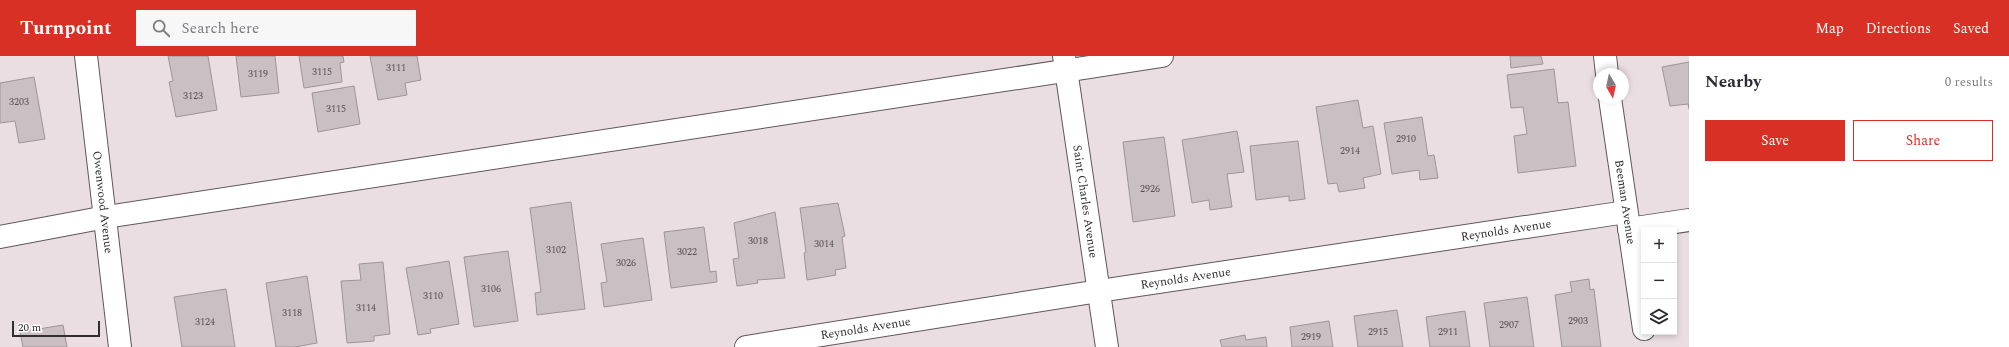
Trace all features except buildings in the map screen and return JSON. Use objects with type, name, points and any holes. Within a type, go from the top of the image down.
[{"type":"street","name":"Owenwood Avenue","points":[[86,56],[120,347]]},
{"type":"street","points":[[0,237],[106,217],[1065,63],[1162,56]]},
{"type":"street","points":[[1605,56],[1606,68]]},
{"type":"street","name":"Saint Charles Avenue","points":[[1065,63],[1107,347]]},
{"type":"street","name":"Beeman Avenue","points":[[1611,104],[1641,309]]},
{"type":"street","name":"Reynolds Avenue","points":[[746,347],[1099,291],[1628,220],[1689,220]]},
{"type":"street","points":[[1645,335],[1647,347]]}]
